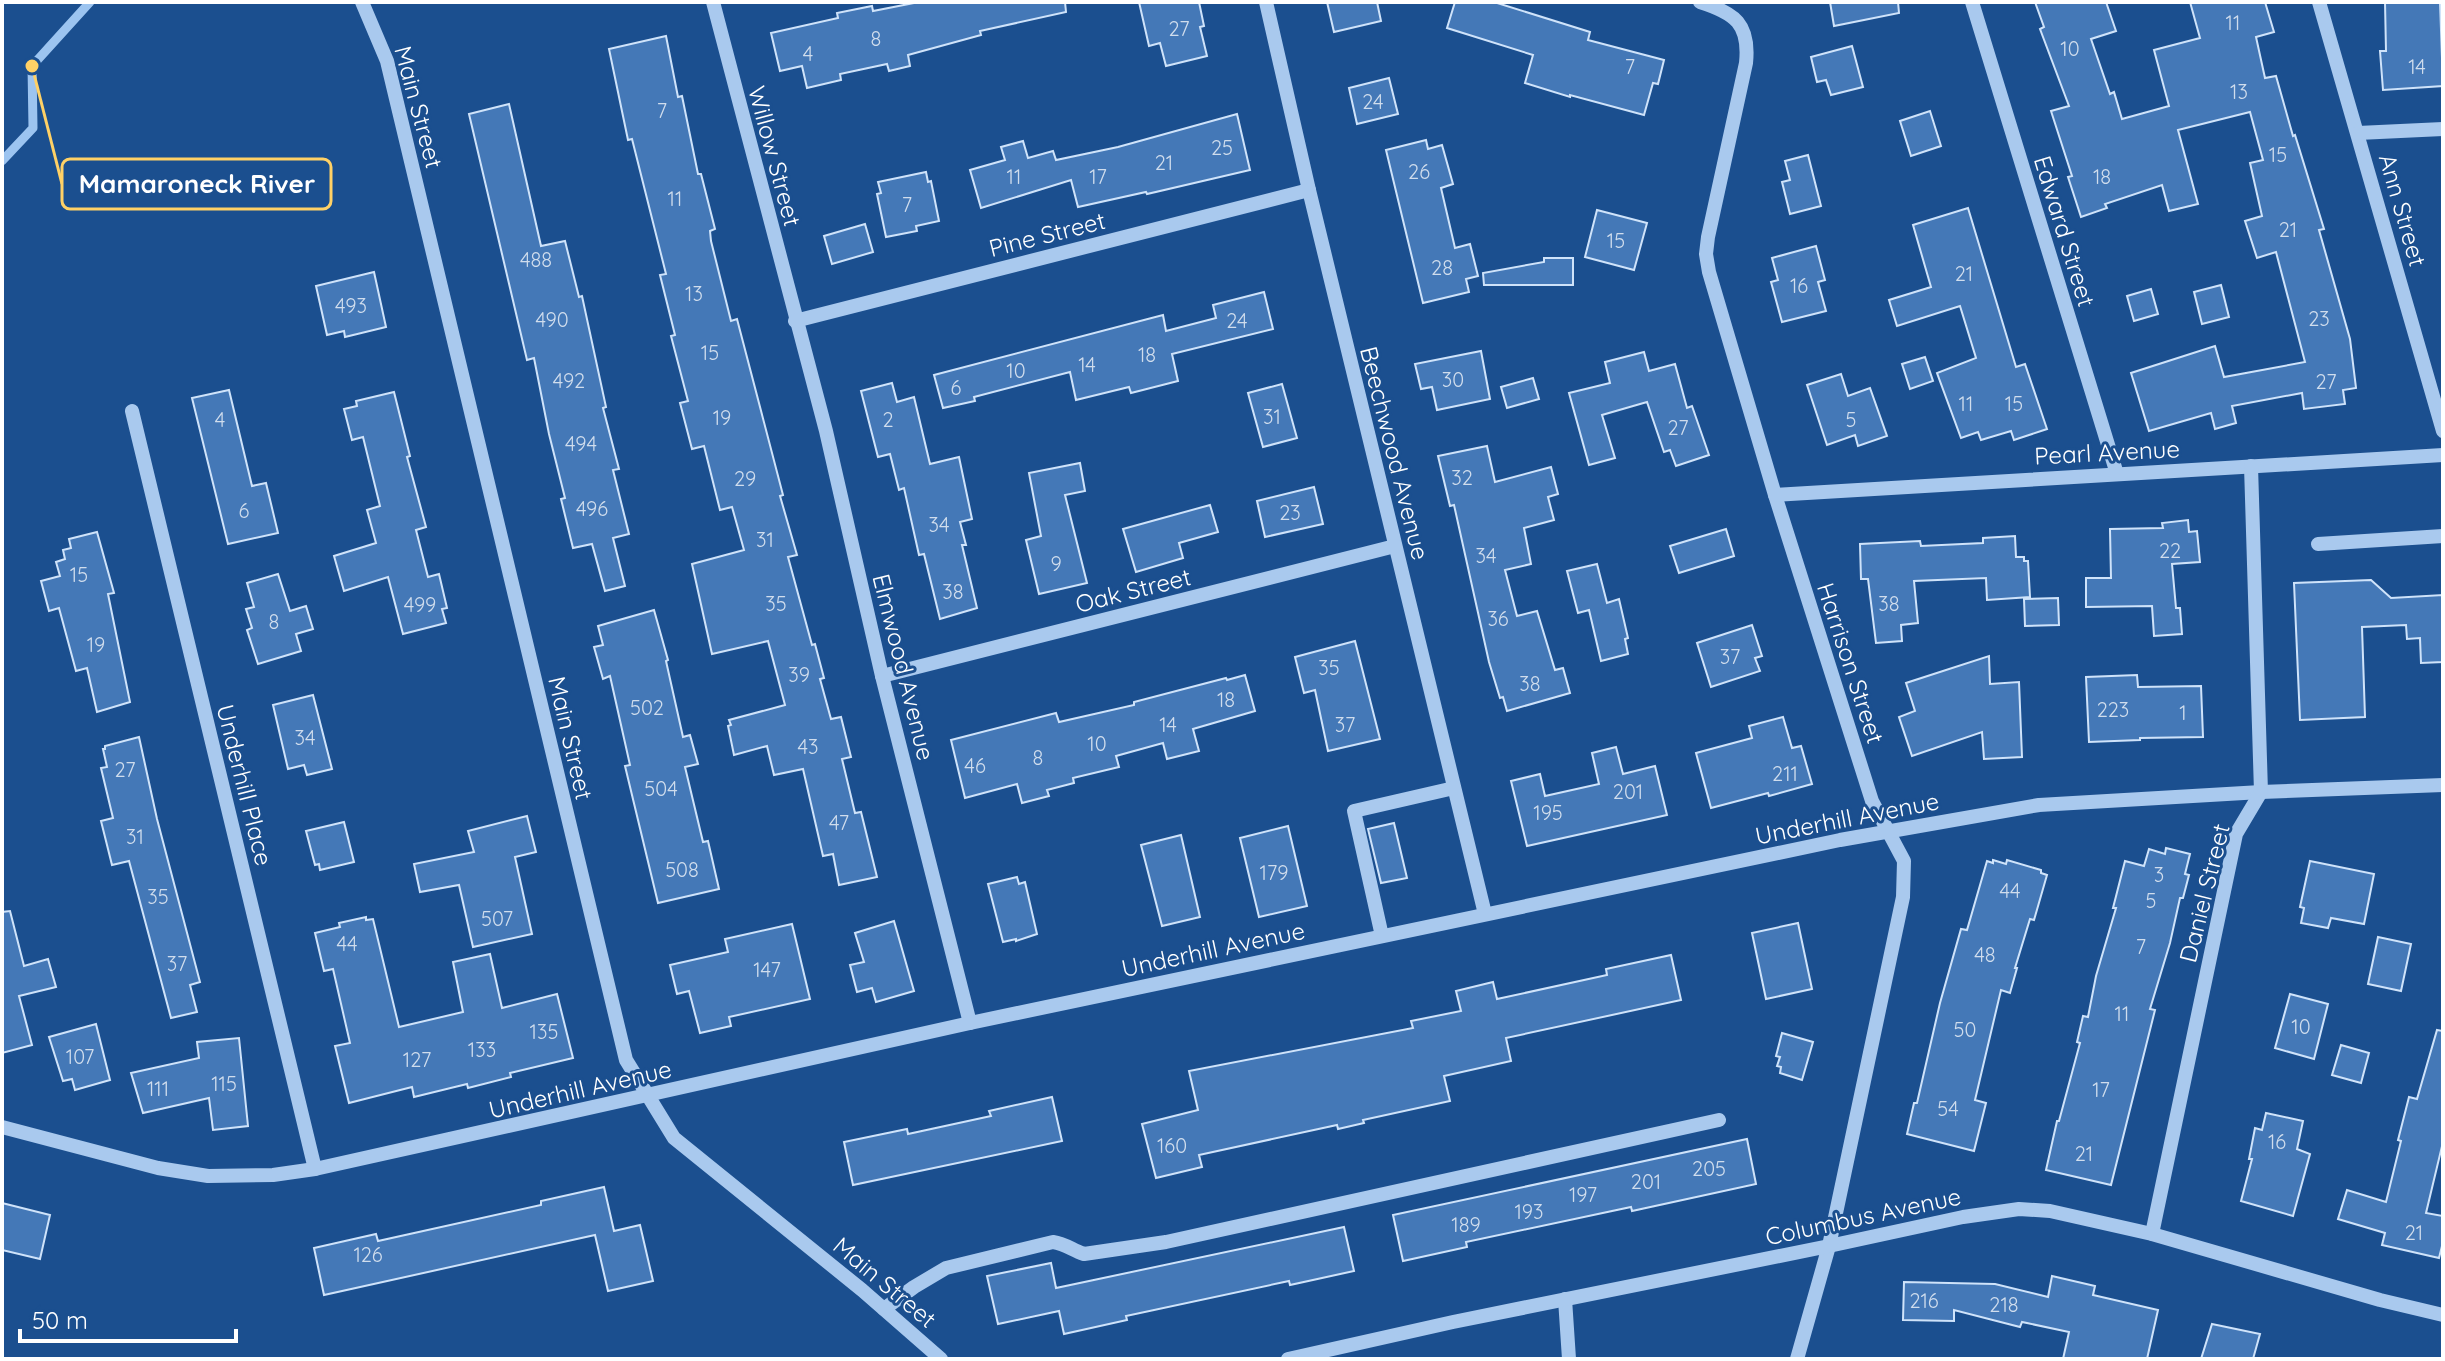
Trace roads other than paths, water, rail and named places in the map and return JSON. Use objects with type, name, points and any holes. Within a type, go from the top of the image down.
[{"type":"street","name":"Main Street","points":[[362,2],[387,61],[626,1060],[674,1138],[941,1359]]},
{"type":"street","name":"Willow Street","points":[[713,2],[795,321]]},
{"type":"street","name":"Beechwood Avenue","points":[[1266,2],[1485,914]]},
{"type":"street","name":"Harrison Street","points":[[1700,2],[1725,10],[1734,17],[1742,27],[1748,45],[1706,254],[1709,272],[1775,495],[1872,801],[1904,861],[1903,897],[1829,1246],[1797,1359]]},
{"type":"street","name":"Edward Street","points":[[1972,2],[2117,474]]},
{"type":"street","name":"Ann Street","points":[[2319,2],[2443,431]]},
{"type":"street","points":[[2358,133],[2443,129]]},
{"type":"street","name":"Pine Street","points":[[795,321],[1309,190]]},
{"type":"street","name":"Elmwood Avenue","points":[[795,321],[826,431],[882,676],[970,1023]]},
{"type":"street","name":"Underhill Place","points":[[132,411],[315,1169]]},
{"type":"street","name":"Pearl Avenue","points":[[1775,495],[2443,455]]},
{"type":"street","points":[[2251,466],[2261,792]]},
{"type":"street","points":[[2318,544],[2443,536]]},
{"type":"street","name":"Oak Street","points":[[882,676],[1395,546]]},
{"type":"street","name":"Underhill Avenue","points":[[2,1127],[158,1168],[208,1176],[273,1175],[315,1169],[970,1023],[1888,831],[2039,805],[2443,785]]},
{"type":"street","points":[[1382,936],[1354,811],[1454,788]]},
{"type":"street","name":"Daniel Street","points":[[2152,1234],[2236,834],[2261,792]]},
{"type":"street","points":[[884,1309],[946,1268],[1053,1242],[1066,1244],[1073,1251],[1084,1254],[1166,1242],[1719,1120]]},
{"type":"street","name":"Columbus Avenue","points":[[1288,1359],[1963,1217],[2019,1209],[2050,1211],[2152,1234],[2380,1300],[2443,1315]]},
{"type":"street","points":[[1565,1299],[1569,1359]]},
{"type":"waterway","points":[[2,161],[33,128],[32,66],[90,2]]},
{"type":"place","name":"Mamaroneck River","points":[[32,66]]}]
